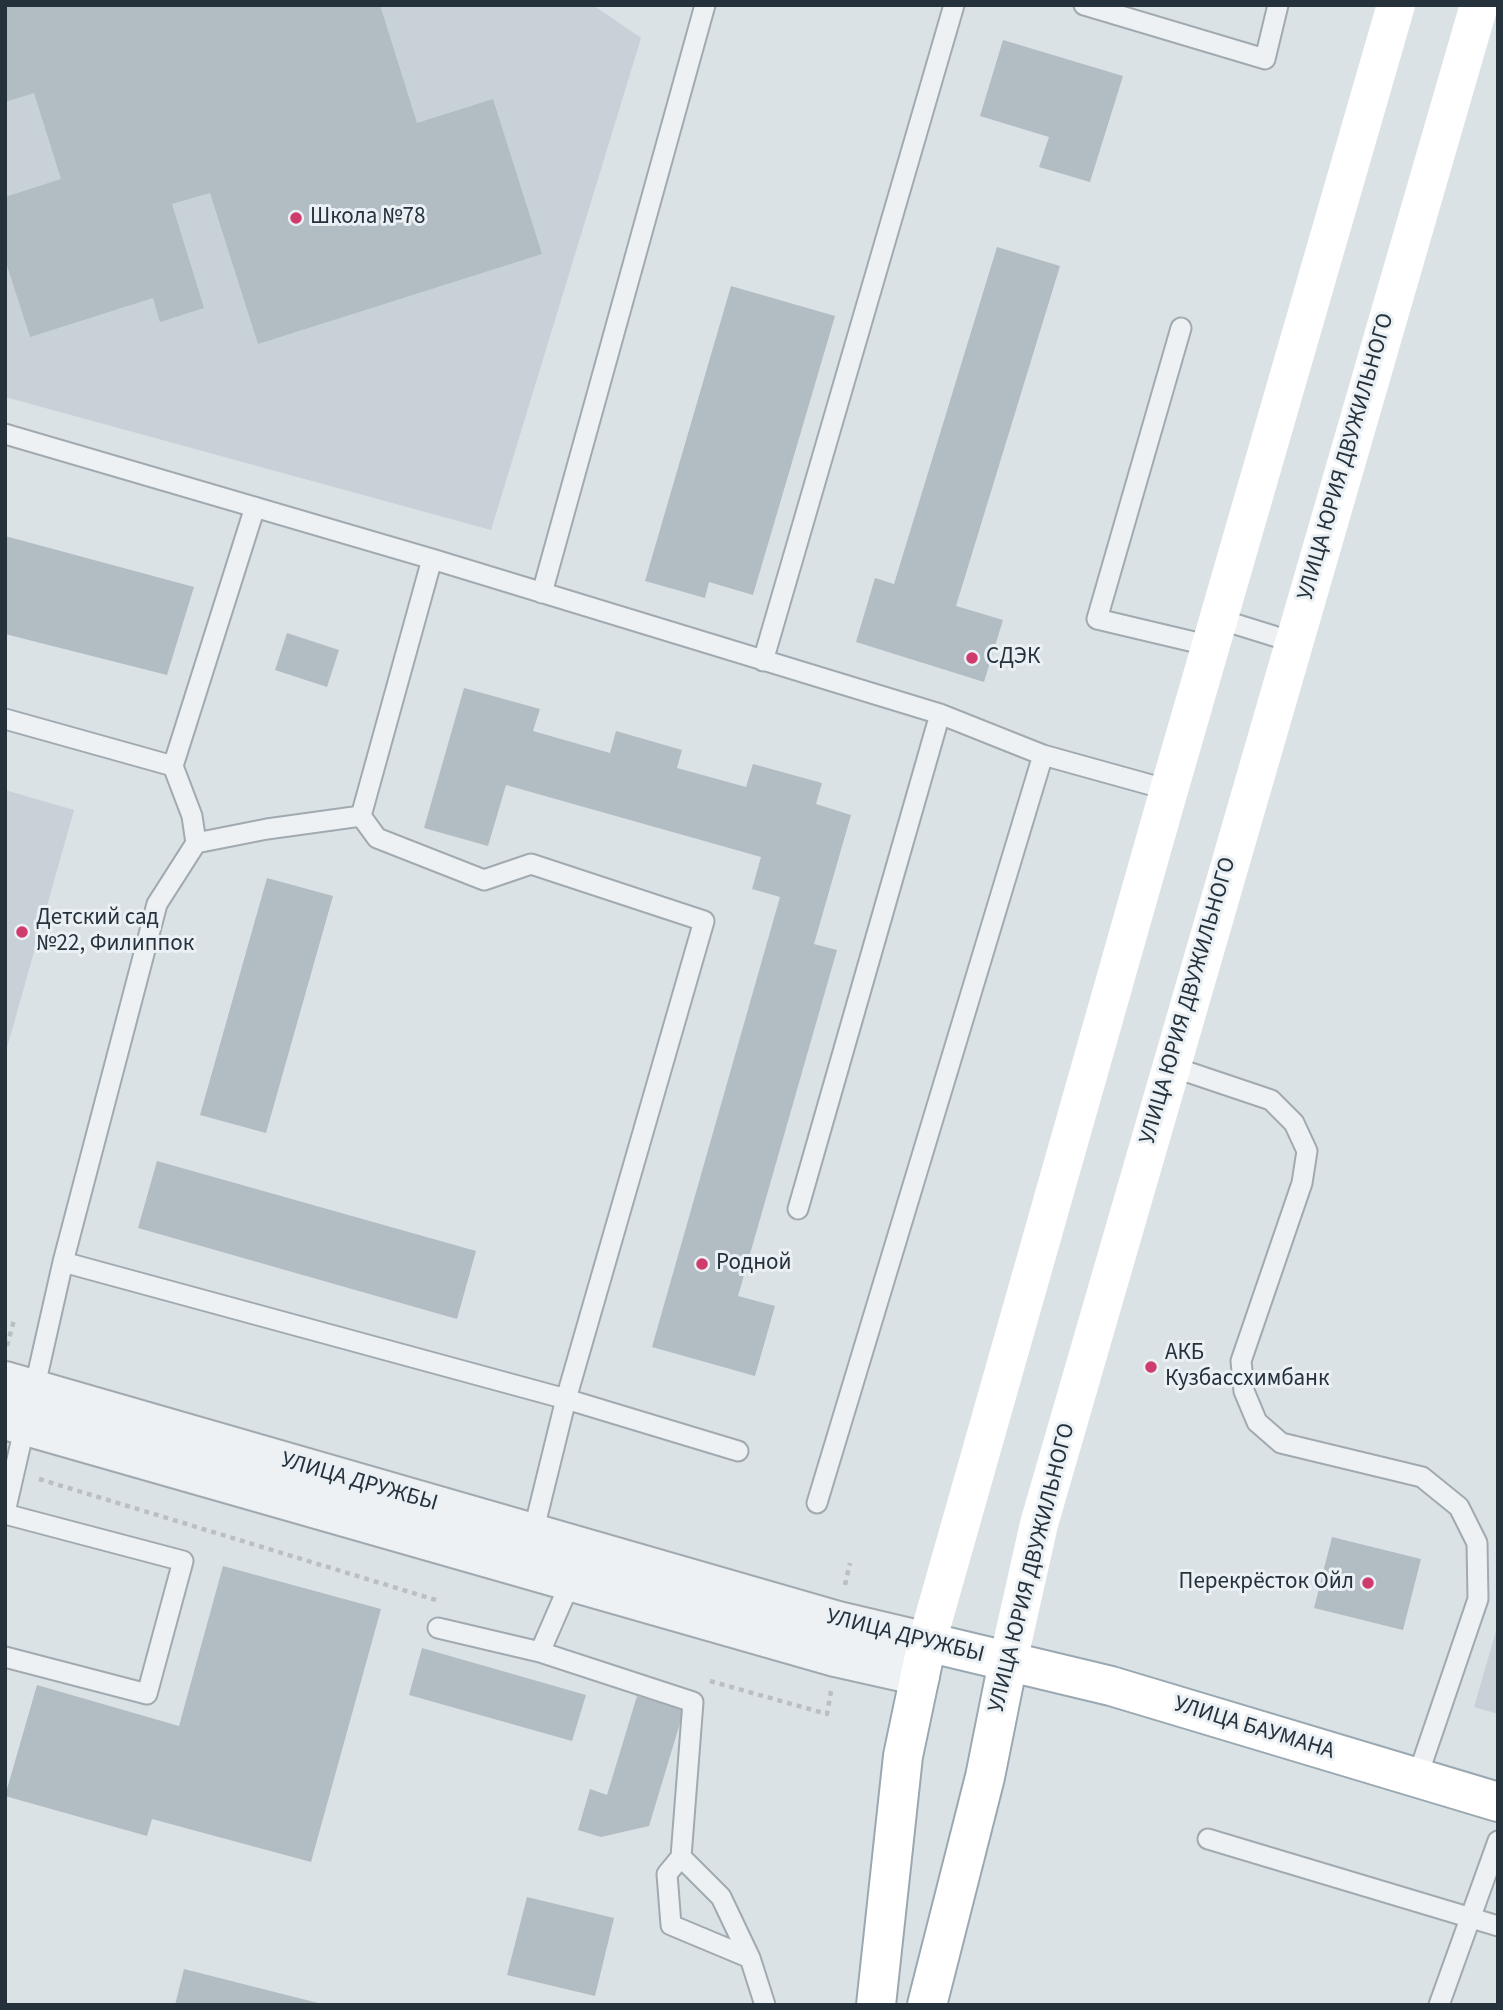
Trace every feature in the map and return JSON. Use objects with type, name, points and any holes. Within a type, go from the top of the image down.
[{"type":"main road","points":[[876,2005],[903,1756],[923,1659],[1168,790],[1396,5]]},
{"type":"main road","name":"УЛИЦА ЮРИЯ ДВУЖИЛЬНОГО","points":[[927,2005],[985,1777],[1039,1524],[1479,5]]},
{"type":"main road","name":"УЛИЦА ДРУЖБЫ","points":[[923,1659],[1008,1662]]},
{"type":"main road","name":"УЛИЦА БАУМАНА","points":[[1008,1662],[1111,1686],[1498,1801]]},
{"type":"street","name":"УЛИЦА ДРУЖБЫ","points":[[15,1413],[570,1583],[923,1659]]},
{"type":"street","name":"УЛИЦА ДРУЖБЫ","points":[[15,1413],[533,1533],[837,1639]]},
{"type":"lane","points":[[542,593],[705,5]]},
{"type":"lane","points":[[763,661],[954,5]]},
{"type":"lane","points":[[1084,5],[1265,59],[1278,5]]},
{"type":"lane","points":[[1486,5],[1498,8]]},
{"type":"lane","points":[[1181,328],[1097,619],[1293,642]]},
{"type":"lane","points":[[5,434],[432,559],[940,714],[1043,755],[1168,790]]},
{"type":"lane","points":[[5,1657],[147,1694],[183,1561],[5,1513],[13,1471],[15,1413],[62,1262],[157,904],[196,843],[192,816],[173,766],[255,507]]},
{"type":"lane","points":[[361,816],[432,559]]},
{"type":"lane","points":[[798,1209],[940,714]]},
{"type":"lane","points":[[5,719],[173,766]]},
{"type":"lane","points":[[817,1503],[1043,755]]},
{"type":"lane","points":[[196,843],[267,829],[361,816]]},
{"type":"lane","points":[[361,816],[377,838],[484,880],[531,864],[704,922],[566,1399],[533,1533]]},
{"type":"lane","points":[[1170,1066],[1270,1100],[1294,1123],[1307,1151],[1302,1183],[1241,1361],[1244,1391],[1257,1422],[1281,1443],[1422,1477],[1460,1507],[1477,1544],[1478,1599],[1418,1778]]},
{"type":"lane","points":[[62,1262],[566,1399],[738,1451]]},
{"type":"lane","points":[[540,1652],[570,1583]]},
{"type":"lane","points":[[438,1628],[540,1652],[693,1702],[681,1857],[667,1874],[671,1925],[750,1958]]},
{"type":"lane","points":[[1208,1839],[1498,1926]]},
{"type":"lane","points":[[1439,2005],[1498,1840]]},
{"type":"lane","points":[[681,1857],[721,1898],[750,1958],[765,2005]]},
{"type":"path","points":[[5,1351],[14,1320]]},
{"type":"path","points":[[13,1471],[441,1602]]},
{"type":"path","points":[[708,1680],[827,1714],[850,1563]]},
{"type":"shaded area","name":"Школа №78","points":[[5,5],[593,5],[641,38],[491,530],[5,397]]},
{"type":"shaded area","name":"Детский сад №22, Филиппок","points":[[5,790],[74,810],[5,1055]]},
{"type":"shaded area","points":[[1498,1624],[1498,1714],[1474,1707]]},
{"type":"building","points":[[5,5],[380,5],[417,123],[493,99],[542,254],[258,344],[210,193],[172,204],[204,308],[160,322],[153,298],[30,337],[5,259],[5,197],[61,179],[34,93],[5,102]]},
{"type":"building","points":[[1003,40],[1123,76],[1090,182],[1039,167],[1049,137],[980,116]]},
{"type":"building","points":[[997,247],[1060,266],[956,606],[1003,620],[984,682],[856,642],[875,578],[894,584]]},
{"type":"building","points":[[731,286],[835,316],[753,595],[709,582],[705,598],[645,581]]},
{"type":"building","points":[[5,536],[194,587],[167,675],[5,634]]},
{"type":"building","points":[[287,633],[339,650],[327,687],[275,670]]},
{"type":"building","points":[[464,688],[540,709],[533,731],[610,753],[616,731],[682,750],[677,768],[746,787],[753,764],[822,783],[816,804],[851,815],[814,944],[837,950],[738,1296],[775,1306],[755,1376],[652,1347],[780,897],[752,889],[761,857],[506,785],[488,846],[424,828]]},
{"type":"building","points":[[267,878],[333,896],[266,1133],[200,1115]]},
{"type":"building","points":[[157,1161],[476,1251],[457,1319],[138,1228]]},
{"type":"building","name":"Перекрёсток Ойл","points":[[1332,1537],[1421,1559],[1403,1630],[1314,1608]]},
{"type":"building","points":[[223,1566],[381,1609],[311,1862],[152,1819],[147,1836],[5,1796],[37,1685],[179,1726]]},
{"type":"building","points":[[422,1648],[586,1695],[572,1741],[409,1695]]},
{"type":"building","points":[[637,1696],[684,1710],[649,1826],[601,1837],[578,1830],[590,1789],[607,1795]]},
{"type":"building","points":[[527,1897],[614,1918],[595,1996],[507,1975]]},
{"type":"building","points":[[184,1969],[322,2004],[322,2005],[175,2005]]},
{"type":"place","name":"Школа №78","points":[[296,218]]},
{"type":"place","name":"СДЭК","points":[[972,658]]},
{"type":"place","name":"Детский сад №22, Филиппок","points":[[22,932]]},
{"type":"place","name":"Родной","points":[[702,1264]]},
{"type":"place","name":"АКБ Кузбассхимбанк","points":[[1151,1367]]},
{"type":"place","name":"Перекрёсток Ойл","points":[[1368,1583]]}]
